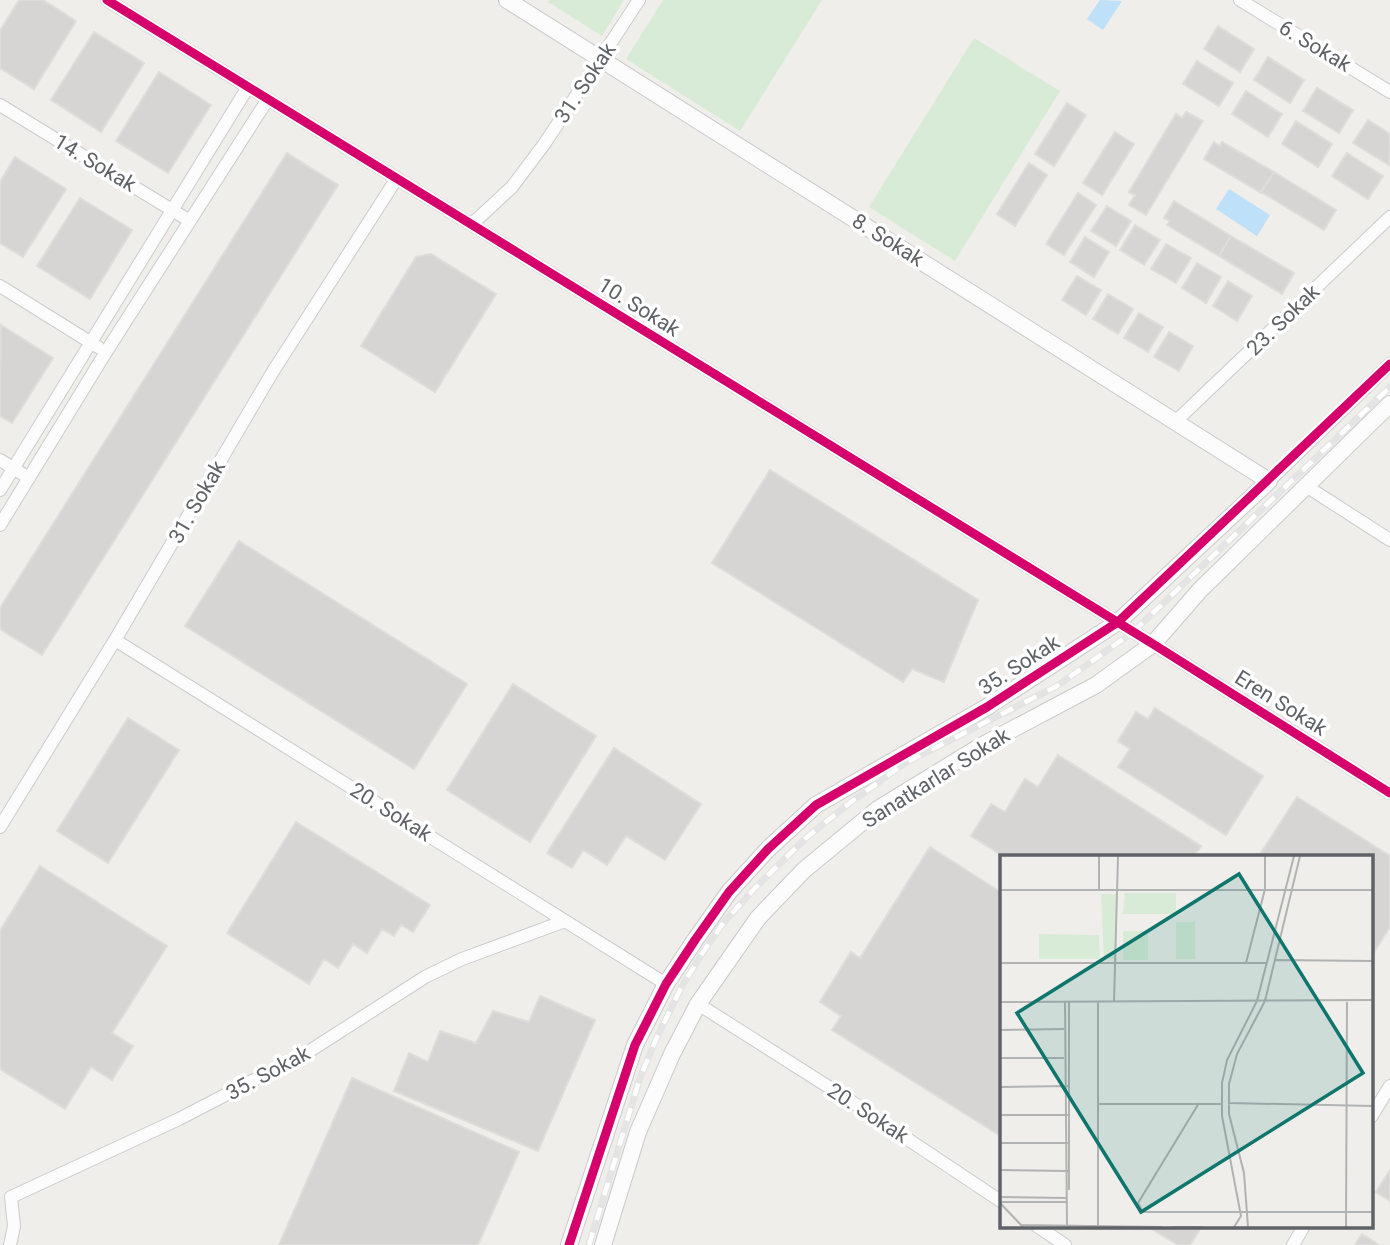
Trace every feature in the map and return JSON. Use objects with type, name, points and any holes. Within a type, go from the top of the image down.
[{"type":"street","name":"10. Sokak","points":[[107,0],[1153,644]]},
{"type":"street","name":"8. Sokak","points":[[507,0],[1269,481]]},
{"type":"street","name":"31. Sokak","points":[[472,224],[512,187],[545,143],[639,0]]},
{"type":"street","name":"6. Sokak","points":[[1240,0],[1390,92]]},
{"type":"street","points":[[0,490],[248,87]]},
{"type":"street","points":[[0,525],[106,352],[268,99]]},
{"type":"street","name":"14. Sokak","points":[[0,105],[190,221]]},
{"type":"street","name":"31. Sokak","points":[[0,827],[115,640],[272,373],[397,178]]},
{"type":"street","name":"23. Sokak","points":[[1175,422],[1390,217]]},
{"type":"street","points":[[0,286],[106,352]]},
{"type":"street","name":"35. Sokak","points":[[569,1245],[635,1045],[666,985],[729,892],[768,849],[816,805],[987,707],[1118,622],[1390,364]]},
{"type":"street","name":"Sanatkarlar Sokak","points":[[603,1245],[638,1132],[672,1054],[698,1004],[758,918],[804,870],[878,809],[981,746],[1096,685],[1153,644],[1200,590],[1390,404]]},
{"type":"street","points":[[0,460],[29,478]]},
{"type":"street","points":[[1306,486],[1390,540]]},
{"type":"street","name":"20. Sokak","points":[[115,640],[666,985]]},
{"type":"street","name":"Eren Sokak","points":[[1153,644],[1390,793]]},
{"type":"street","name":"35. Sokak","points":[[10,1245],[14,1226],[11,1197],[180,1119],[308,1052],[437,971],[565,921]]},
{"type":"street","name":"20. Sokak","points":[[698,1004],[1000,1201]]},
{"type":"street","points":[[1372,1115],[1390,1086]]},
{"type":"street","points":[[1040,1228],[1065,1245]]},
{"type":"street","points":[[1293,1245],[1303,1228]]},
{"type":"green space","points":[[624,0],[602,36],[548,2]]},
{"type":"green space","points":[[663,0],[822,0],[740,131],[626,59]]},
{"type":"green space","points":[[974,38],[1060,91],[955,261],[869,207]]},
{"type":"water","points":[[1100,0],[1122,1],[1103,30],[1087,19]]},
{"type":"water","points":[[1229,189],[1270,215],[1257,236],[1216,209]]},
{"type":"building","points":[[19,0],[43,0],[76,21],[34,89],[0,68],[0,31]]},
{"type":"building","points":[[1218,26],[1254,49],[1240,72],[1204,49]]},
{"type":"building","points":[[94,32],[144,63],[101,132],[51,100]]},
{"type":"building","points":[[1268,57],[1304,80],[1290,103],[1254,80]]},
{"type":"building","points":[[1197,61],[1233,83],[1219,106],[1183,84]]},
{"type":"building","points":[[159,72],[211,105],[168,173],[116,141]]},
{"type":"building","points":[[1317,88],[1353,110],[1339,133],[1303,111]]},
{"type":"building","points":[[1246,91],[1282,114],[1268,137],[1232,114]]},
{"type":"building","points":[[1067,103],[1086,115],[1054,166],[1035,154]]},
{"type":"building","points":[[1186,112],[1203,121],[1146,215],[1129,205],[1135,195],[1129,192],[1176,114],[1182,118]]},
{"type":"building","points":[[1368,120],[1390,134],[1389,165],[1353,143]]},
{"type":"building","points":[[1296,121],[1332,144],[1318,167],[1282,144]]},
{"type":"building","points":[[1115,132],[1134,144],[1102,195],[1083,183]]},
{"type":"building","points":[[1214,142],[1220,146],[1222,142],[1274,172],[1261,193],[1204,159]]},
{"type":"building","points":[[287,153],[338,185],[42,655],[0,629],[0,608]]},
{"type":"building","points":[[1347,153],[1383,176],[1368,199],[1332,176]]},
{"type":"building","points":[[15,157],[66,189],[23,257],[0,243],[0,182]]},
{"type":"building","points":[[1029,163],[1047,175],[1015,226],[997,214]]},
{"type":"building","points":[[1274,172],[1336,210],[1324,230],[1261,192]]},
{"type":"building","points":[[1078,193],[1096,205],[1064,255],[1046,244]]},
{"type":"building","points":[[80,198],[132,230],[90,299],[37,266]]},
{"type":"building","points":[[1174,201],[1231,236],[1219,256],[1167,225],[1170,221],[1164,218]]},
{"type":"building","points":[[1107,206],[1131,221],[1116,246],[1091,231]]},
{"type":"building","points":[[1135,225],[1160,240],[1144,265],[1120,250]]},
{"type":"building","points":[[1231,236],[1294,273],[1282,294],[1219,256]]},
{"type":"building","points":[[1085,237],[1109,252],[1094,277],[1070,262]]},
{"type":"building","points":[[1166,244],[1191,258],[1176,283],[1151,269]]},
{"type":"building","points":[[431,254],[496,294],[435,392],[361,346],[416,257]]},
{"type":"building","points":[[1197,263],[1221,277],[1206,303],[1182,288]]},
{"type":"building","points":[[1077,276],[1101,290],[1086,315],[1062,300]]},
{"type":"building","points":[[1228,281],[1252,296],[1237,321],[1213,306]]},
{"type":"building","points":[[1108,294],[1133,309],[1118,334],[1093,319]]},
{"type":"building","points":[[1139,313],[1163,327],[1148,352],[1124,338]]},
{"type":"building","points":[[1,325],[53,358],[12,423],[0,416]]},
{"type":"building","points":[[1169,332],[1193,346],[1179,371],[1154,357]]},
{"type":"building","points":[[770,470],[978,600],[944,682],[912,669],[903,682],[712,563]]},
{"type":"building","points":[[239,541],[467,684],[414,769],[185,626]]},
{"type":"building","points":[[513,684],[596,736],[530,842],[447,790]]},
{"type":"building","points":[[1155,708],[1263,776],[1226,835],[1118,767],[1130,749],[1118,741],[1136,712],[1148,719]]},
{"type":"building","points":[[128,718],[179,750],[108,863],[57,831]]},
{"type":"building","points":[[614,748],[701,804],[665,860],[626,836],[607,865],[583,850],[572,868],[547,853]]},
{"type":"building","points":[[1058,755],[1201,846],[1195,855],[1001,855],[971,836],[991,804],[1005,812],[1025,779],[1038,787]]},
{"type":"building","points":[[1297,797],[1390,856],[1390,927],[1372,955],[1372,855],[1260,855]]},
{"type":"building","points":[[296,822],[430,905],[413,932],[401,925],[394,936],[382,929],[367,953],[353,944],[338,968],[324,959],[309,984],[227,933]]},
{"type":"building","points":[[930,847],[1000,892],[1000,1136],[832,1030],[841,1016],[820,1002],[851,952],[860,958]]},
{"type":"building","points":[[40,866],[167,946],[112,1033],[133,1046],[112,1080],[91,1067],[65,1109],[0,1069],[0,931]]},
{"type":"building","points":[[540,996],[595,1020],[538,1151],[394,1091],[409,1053],[428,1062],[440,1031],[476,1043],[493,1011],[529,1022]]},
{"type":"building","points":[[352,1078],[519,1152],[478,1245],[279,1245]]},
{"type":"building","points":[[1390,1170],[1390,1201],[1376,1192]]},
{"type":"building","points":[[1150,1228],[1201,1228],[1190,1245],[1178,1245]]},
{"type":"building","points":[[1362,1234],[1379,1245],[1355,1245]]},
{"type":"railway","points":[[589,1245],[640,1078],[657,1037],[681,988],[703,952],[724,922],[755,888],[806,838],[905,763],[1057,686],[1133,632],[1390,387]]},
{"type":"cycle path","points":[[107,0],[1153,644],[1390,793]]},
{"type":"cycle path","points":[[569,1245],[635,1045],[666,984],[695,940],[729,892],[768,849],[816,805],[987,707],[1118,622],[1390,364]]}]
